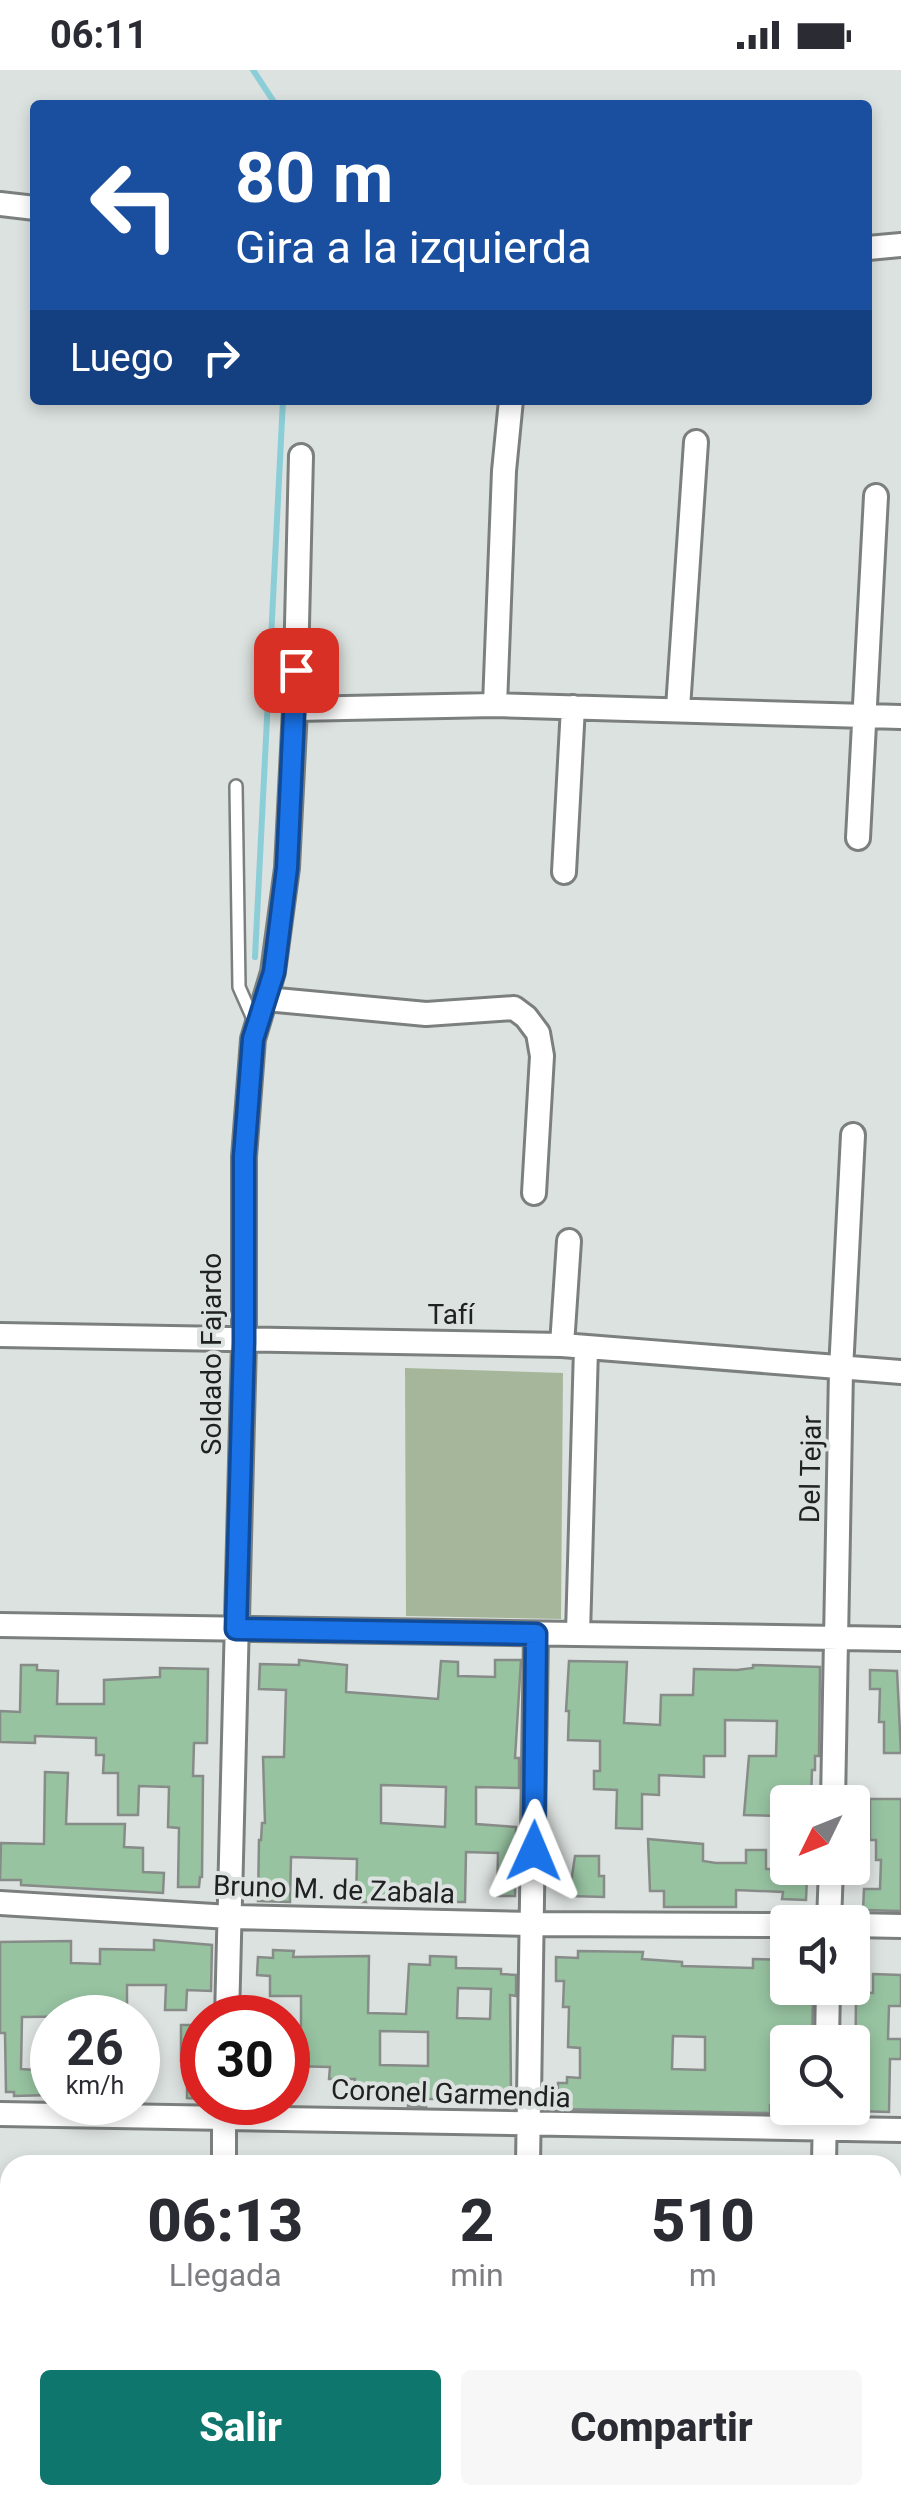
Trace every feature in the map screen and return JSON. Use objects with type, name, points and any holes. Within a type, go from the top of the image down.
[{"type":"street","points":[[0,204],[30,207]]},
{"type":"street","points":[[872,248],[901,245]]},
{"type":"street","points":[[495,705],[504,471],[511,405]]},
{"type":"street","points":[[678,708],[696,442]]},
{"type":"street","name":"Soldado Fajardo","points":[[228,1995],[244,1342],[244,1157],[256,1025],[274,972],[287,868],[296,709],[300,456]]},
{"type":"street","points":[[858,838],[876,496]]},
{"type":"street","points":[[296,709],[495,705],[901,717]]},
{"type":"street","points":[[564,872],[573,707]]},
{"type":"street","points":[[266,999],[426,1014],[514,1008],[526,1016],[538,1033],[542,1056],[534,1193]]},
{"type":"street","name":"Del Tejar","points":[[834,1785],[840,1370],[853,1135]]},
{"type":"street","points":[[562,1345],[570,1242]]},
{"type":"street","name":"Tafí","points":[[0,1335],[562,1345],[901,1372]]},
{"type":"street","points":[[578,1634],[586,1348]]},
{"type":"street","points":[[0,1625],[901,1639]]},
{"type":"street","points":[[528,2155],[536,1634]]},
{"type":"street","name":"Bruno M. de Zabala","points":[[0,1902],[230,1917],[534,1924],[770,1924]]},
{"type":"street","points":[[870,1925],[901,1926]]},
{"type":"street","name":"Coronel Garmendia","points":[[0,2114],[180,2110]]},
{"type":"street","name":"Coronel Garmendia","points":[[310,2114],[529,2125],[770,2119]]},
{"type":"street","points":[[224,2125],[224,2155]]},
{"type":"street","points":[[824,2155],[825,2125]]},
{"type":"street","name":"Coronel Garmendia","points":[[869,2125],[901,2130]]},
{"type":"street","points":[[758,2505],[837,2505]]},
{"type":"lane","points":[[236,786],[239,986],[256,1025]]},
{"type":"green space","points":[[405,1368],[563,1373],[561,1619],[406,1616]]},
{"type":"building","points":[[299,1660],[347,1665],[346,1692],[438,1699],[441,1661],[458,1662],[458,1676],[495,1677],[495,1660],[521,1660],[515,1758],[519,1758],[519,1788],[476,1787],[476,1824],[516,1827],[515,1896],[497,1896],[498,1853],[466,1852],[465,1902],[356,1902],[357,1859],[291,1857],[290,1902],[258,1901],[259,1840],[265,1823],[263,1757],[284,1757],[286,1690],[259,1689],[260,1664],[299,1665]],"holes":[[[381,1785],[446,1787],[445,1827],[381,1823]]]},
{"type":"building","points":[[569,1661],[627,1662],[624,1723],[660,1725],[661,1695],[693,1695],[694,1669],[737,1670],[753,1665],[820,1667],[819,1756],[815,1756],[812,1785],[770,1785],[770,1816],[744,1815],[749,1756],[776,1756],[777,1721],[725,1720],[725,1756],[704,1756],[704,1777],[659,1775],[659,1795],[642,1794],[642,1829],[616,1828],[617,1790],[594,1789],[594,1771],[600,1771],[600,1741],[568,1740]]},
{"type":"building","points":[[21,1665],[58,1671],[57,1704],[104,1704],[104,1680],[160,1677],[160,1668],[208,1669],[207,1743],[194,1743],[193,1776],[203,1776],[199,1887],[178,1887],[179,1828],[168,1827],[169,1787],[139,1786],[138,1815],[118,1815],[118,1773],[103,1773],[104,1755],[96,1755],[96,1738],[35,1736],[35,1743],[0,1742],[0,1711],[20,1712]]},
{"type":"building","points":[[870,1670],[897,1671],[901,1753],[884,1753],[884,1722],[879,1722],[880,1689],[870,1689]]},
{"type":"building","points":[[45,1772],[68,1773],[66,1824],[125,1824],[124,1847],[143,1848],[143,1872],[164,1873],[163,1893],[21,1885],[21,1880],[0,1880],[1,1843],[44,1844]]},
{"type":"building","points":[[870,1799],[901,1799],[901,1911],[870,1910],[870,1905],[863,1905],[864,1889],[880,1889],[881,1860],[876,1860],[876,1840],[870,1840]]},
{"type":"building","points":[[648,1839],[703,1844],[703,1861],[716,1863],[746,1863],[746,1850],[766,1850],[770,1885],[807,1885],[806,1900],[782,1899],[783,1892],[736,1890],[736,1907],[664,1907],[664,1891],[650,1891]]},
{"type":"building","points":[[575,1856],[599,1856],[604,1897],[569,1896]]},
{"type":"building","points":[[154,1940],[212,1945],[211,1991],[187,1990],[187,1995],[180,1995],[180,2010],[165,2010],[166,1985],[127,1985],[127,1995],[30,1995],[30,2017],[22,2017],[21,2069],[30,2070],[30,2096],[6,2092],[5,2033],[0,2033],[0,1942],[71,1941],[71,1963],[100,1964],[100,1949],[154,1950]]},
{"type":"building","points":[[273,1950],[294,1951],[293,1957],[369,1956],[368,2013],[406,2014],[409,1964],[430,1965],[430,1956],[456,1957],[456,1968],[501,1969],[501,1974],[516,1975],[516,1996],[510,1995],[511,2093],[476,2091],[476,2099],[426,2099],[426,2107],[408,2106],[408,2087],[354,2085],[355,2079],[329,2079],[330,2067],[310,2067],[310,1995],[270,1995],[270,1976],[257,1975],[258,1957],[273,1958]],"holes":[[[458,1988],[491,1989],[490,2019],[457,2018]],[[380,2031],[428,2032],[428,2066],[380,2065]]]},
{"type":"building","points":[[578,1951],[643,1952],[642,1959],[682,1962],[682,1966],[753,1968],[753,1959],[770,1959],[770,2005],[813,2005],[812,2025],[770,2025],[770,2113],[557,2109],[558,2083],[567,2083],[567,2077],[580,2078],[580,2048],[568,2047],[569,2007],[563,2007],[564,1981],[556,1981],[556,1957],[578,1958]],"holes":[[[673,2036],[705,2037],[705,2070],[672,2069]]]},
{"type":"building","points":[[873,1974],[901,1975],[901,2006],[889,2006],[888,2039],[901,2039],[901,2059],[890,2059],[889,2112],[870,2111],[870,2025],[856,2025],[856,2005],[870,2005]]},
{"type":"waterway","points":[[253,70],[273,100]]},
{"type":"waterway","points":[[255,957],[283,405]]},
{"type":"route","points":[[296,670],[287,868],[274,972],[253,1039],[244,1157],[244,1342],[236,1629],[536,1634],[534,1851]]}]
